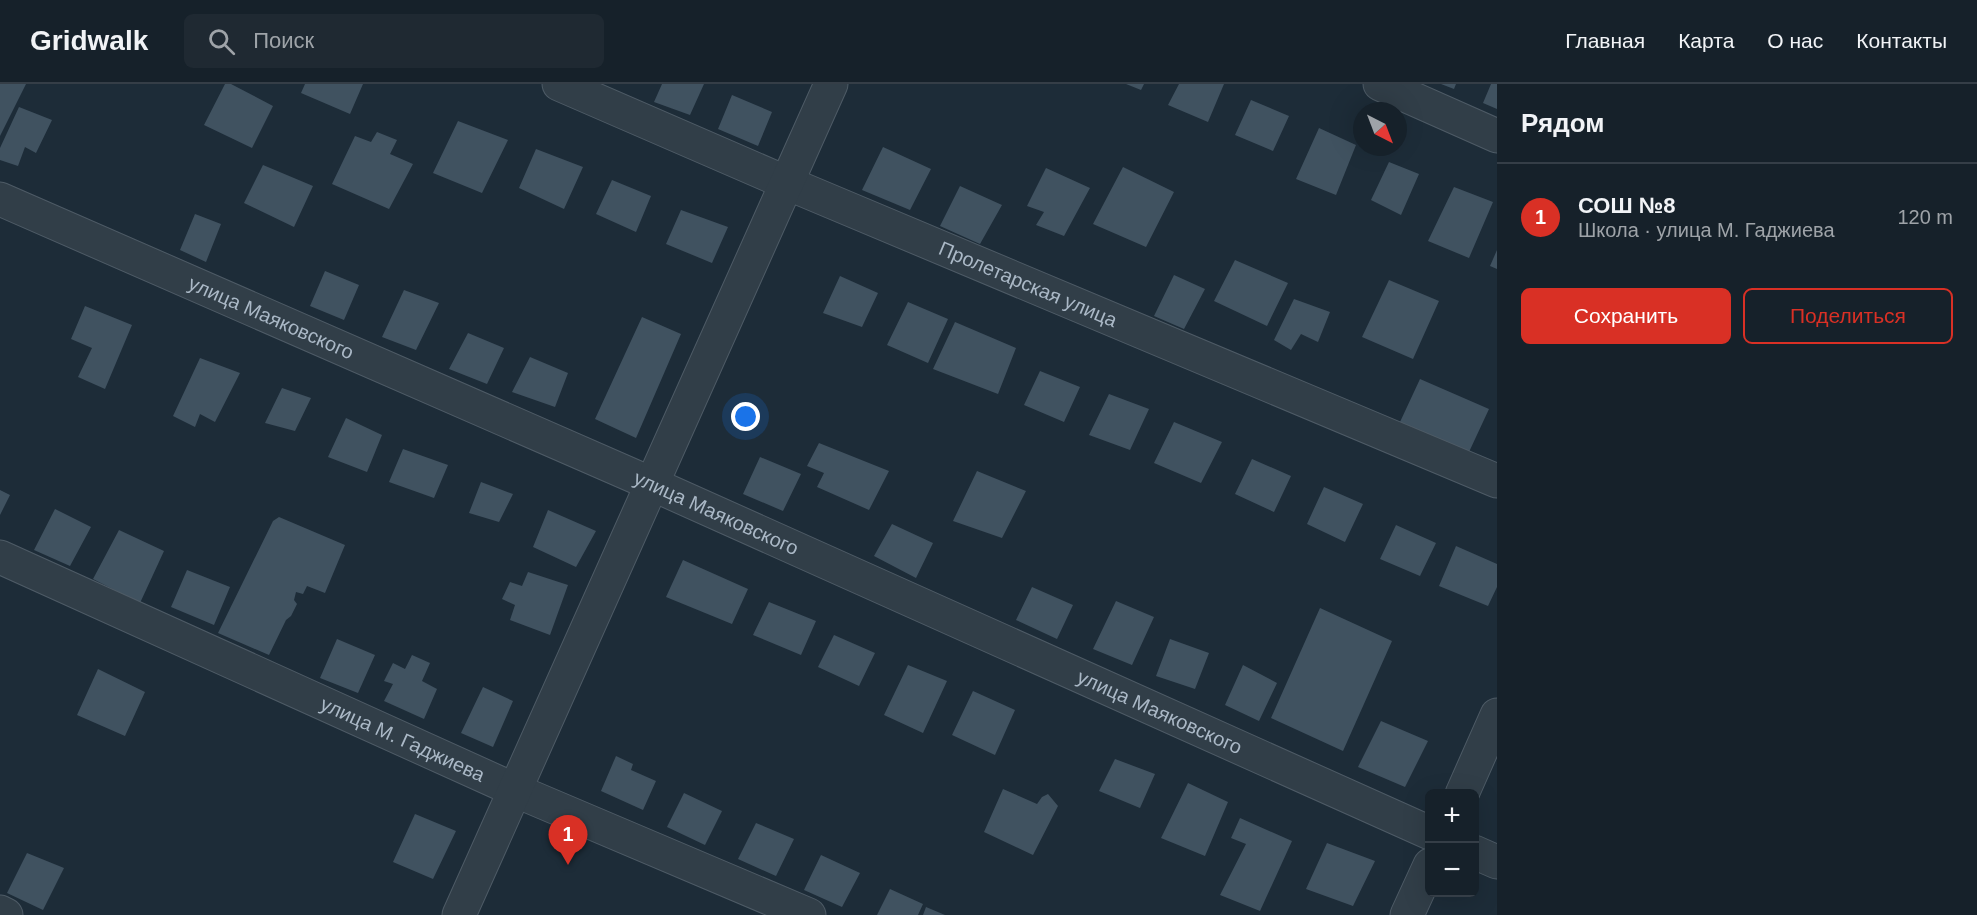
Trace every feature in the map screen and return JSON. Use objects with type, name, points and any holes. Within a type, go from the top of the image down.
[{"type":"street","name":"Пролетарская улица","points":[[559,84],[787,183],[1497,482]]},
{"type":"street","points":[[459,915],[831,84]]},
{"type":"street","points":[[1380,84],[1497,136]]},
{"type":"street","name":"улица Маяковского","points":[[0,199],[652,484],[1425,831]]},
{"type":"street","name":"улица М. Гаджиева","points":[[0,557],[515,790],[809,915]]},
{"type":"street","points":[[1464,789],[1497,715]]},
{"type":"street","points":[[1479,854],[1497,862]]},
{"type":"street","points":[[1407,915],[1425,876]]},
{"type":"street","points":[[0,912],[6,915]]},
{"type":"building","points":[[0,84],[26,84],[0,136]]},
{"type":"building","points":[[225,84],[231,84],[273,106],[252,148],[204,125]]},
{"type":"building","points":[[305,84],[363,84],[350,114],[301,93]]},
{"type":"building","points":[[662,84],[704,84],[690,115],[654,102]]},
{"type":"building","points":[[1126,84],[1144,84],[1141,90]]},
{"type":"building","points":[[1179,84],[1224,84],[1208,122],[1168,105]]},
{"type":"building","points":[[1441,84],[1456,84],[1454,89]]},
{"type":"building","points":[[1491,84],[1497,84],[1497,109],[1483,103]]},
{"type":"building","points":[[732,95],[772,112],[758,146],[718,129]]},
{"type":"building","points":[[1251,100],[1289,116],[1273,151],[1235,135]]},
{"type":"building","points":[[19,107],[52,120],[36,153],[25,147],[18,166],[0,160],[0,148]]},
{"type":"building","points":[[458,121],[508,140],[482,193],[433,173]]},
{"type":"building","points":[[1319,128],[1353,144],[1353,152],[1336,195],[1296,179]]},
{"type":"building","points":[[377,132],[397,140],[390,154],[413,164],[389,209],[332,184],[355,136],[371,142]]},
{"type":"building","points":[[883,147],[931,169],[910,210],[862,190]]},
{"type":"building","points":[[536,149],[583,167],[564,209],[519,188]]},
{"type":"building","points":[[1389,162],[1419,174],[1401,215],[1371,200]]},
{"type":"building","points":[[263,165],[313,186],[294,227],[244,203]]},
{"type":"building","points":[[1123,167],[1174,192],[1146,247],[1093,224]]},
{"type":"building","points":[[1046,168],[1090,188],[1064,236],[1036,225],[1044,212],[1027,206]]},
{"type":"building","points":[[612,180],[651,196],[636,232],[596,214]]},
{"type":"building","points":[[960,186],[1002,205],[980,244],[940,226]]},
{"type":"building","points":[[1454,187],[1493,202],[1469,258],[1428,241]]},
{"type":"building","points":[[681,210],[728,227],[712,263],[666,244]]},
{"type":"building","points":[[195,214],[221,224],[206,262],[180,250]]},
{"type":"building","points":[[1497,250],[1497,269],[1490,266]]},
{"type":"building","points":[[1235,260],[1288,283],[1267,326],[1214,301]]},
{"type":"building","points":[[325,271],[359,285],[344,320],[310,306]]},
{"type":"building","points":[[1174,275],[1205,289],[1184,329],[1154,316]]},
{"type":"building","points":[[840,276],[878,293],[862,327],[823,313]]},
{"type":"building","points":[[1389,280],[1439,301],[1413,359],[1362,337]]},
{"type":"building","points":[[404,290],[439,303],[416,350],[382,337]]},
{"type":"building","points":[[1294,299],[1330,312],[1318,342],[1301,334],[1291,350],[1274,340]]},
{"type":"building","points":[[908,302],[948,319],[928,363],[887,345]]},
{"type":"building","points":[[85,306],[132,325],[105,389],[78,377],[92,348],[71,339]]},
{"type":"building","points":[[642,317],[681,334],[636,438],[595,419]]},
{"type":"building","points":[[955,322],[1016,348],[998,394],[933,369]]},
{"type":"building","points":[[468,333],[504,348],[487,384],[449,369]]},
{"type":"building","points":[[530,357],[568,373],[555,407],[512,392]]},
{"type":"building","points":[[200,358],[240,373],[215,422],[200,414],[195,427],[173,416]]},
{"type":"building","points":[[1040,371],[1080,387],[1064,422],[1024,405]]},
{"type":"building","points":[[1420,379],[1489,409],[1469,452],[1400,422]]},
{"type":"building","points":[[282,388],[311,398],[295,431],[265,423]]},
{"type":"building","points":[[1109,394],[1149,409],[1130,450],[1089,435]]},
{"type":"building","points":[[346,418],[382,435],[367,472],[328,457]]},
{"type":"building","points":[[1174,422],[1222,442],[1201,483],[1154,463]]},
{"type":"building","points":[[819,443],[889,471],[869,510],[817,487],[824,473],[807,466]]},
{"type":"building","points":[[403,449],[448,465],[434,498],[389,482]]},
{"type":"building","points":[[760,457],[801,474],[783,511],[743,494]]},
{"type":"building","points":[[1252,459],[1291,476],[1274,512],[1235,494]]},
{"type":"building","points":[[977,471],[1026,491],[1002,538],[953,521]]},
{"type":"building","points":[[481,482],[513,494],[499,522],[469,513]]},
{"type":"building","points":[[1324,487],[1363,504],[1345,542],[1307,524]]},
{"type":"building","points":[[0,490],[10,495],[0,515]]},
{"type":"building","points":[[55,509],[91,527],[70,566],[34,550]]},
{"type":"building","points":[[548,510],[596,531],[576,567],[533,547]]},
{"type":"building","points":[[279,517],[345,545],[325,593],[307,586],[303,594],[296,592],[294,600],[297,604],[291,616],[286,620],[269,655],[218,633],[273,521]]},
{"type":"building","points":[[892,524],[933,543],[916,578],[874,556]]},
{"type":"building","points":[[1396,525],[1436,543],[1420,576],[1380,559]]},
{"type":"building","points":[[119,530],[164,551],[140,603],[93,579]]},
{"type":"building","points":[[1456,546],[1497,564],[1497,587],[1488,606],[1439,586]]},
{"type":"building","points":[[683,560],[748,589],[732,624],[666,597]]},
{"type":"building","points":[[187,570],[230,587],[214,625],[171,607]]},
{"type":"building","points":[[528,572],[568,585],[550,635],[510,620],[515,605],[502,599],[510,582],[522,586]]},
{"type":"building","points":[[1032,587],[1073,605],[1057,639],[1016,620]]},
{"type":"building","points":[[1116,601],[1154,617],[1132,665],[1093,649]]},
{"type":"building","points":[[769,602],[816,621],[801,655],[753,635]]},
{"type":"building","points":[[1320,608],[1392,641],[1343,751],[1271,718]]},
{"type":"building","points":[[834,635],[875,653],[859,686],[818,667]]},
{"type":"building","points":[[337,639],[375,655],[358,693],[320,678]]},
{"type":"building","points":[[1170,639],[1209,653],[1195,689],[1156,676]]},
{"type":"building","points":[[412,655],[430,663],[422,681],[437,689],[424,719],[384,701],[393,684],[384,681],[393,663],[405,669]]},
{"type":"building","points":[[908,665],[947,681],[923,733],[884,715]]},
{"type":"building","points":[[1243,665],[1277,683],[1259,721],[1225,705]]},
{"type":"building","points":[[98,669],[145,692],[125,736],[77,715]]},
{"type":"building","points":[[483,687],[513,701],[493,747],[461,733]]},
{"type":"building","points":[[973,691],[1015,710],[995,755],[952,735]]},
{"type":"building","points":[[1381,721],[1428,741],[1405,787],[1358,767]]},
{"type":"building","points":[[616,756],[633,764],[631,770],[656,781],[643,810],[601,791]]},
{"type":"building","points":[[1115,759],[1155,774],[1140,808],[1099,791]]},
{"type":"building","points":[[1188,783],[1228,802],[1205,856],[1161,838]]},
{"type":"building","points":[[1003,789],[1037,804],[1042,797],[1048,794],[1058,806],[1033,855],[984,832]]},
{"type":"building","points":[[684,793],[722,811],[705,845],[667,827]]},
{"type":"building","points":[[415,814],[456,831],[433,879],[393,862]]},
{"type":"building","points":[[1240,818],[1292,841],[1260,911],[1220,895],[1246,844],[1231,838]]},
{"type":"building","points":[[756,823],[794,839],[776,876],[738,859]]},
{"type":"building","points":[[1327,843],[1375,861],[1353,906],[1306,889]]},
{"type":"building","points":[[27,853],[64,868],[43,910],[7,893]]},
{"type":"building","points":[[821,855],[860,873],[842,907],[804,890]]},
{"type":"building","points":[[890,889],[923,904],[918,915],[877,915]]},
{"type":"building","points":[[926,907],[945,915],[923,915]]},
{"type":"place","name":"СОШ №8","points":[[568,865]]}]
